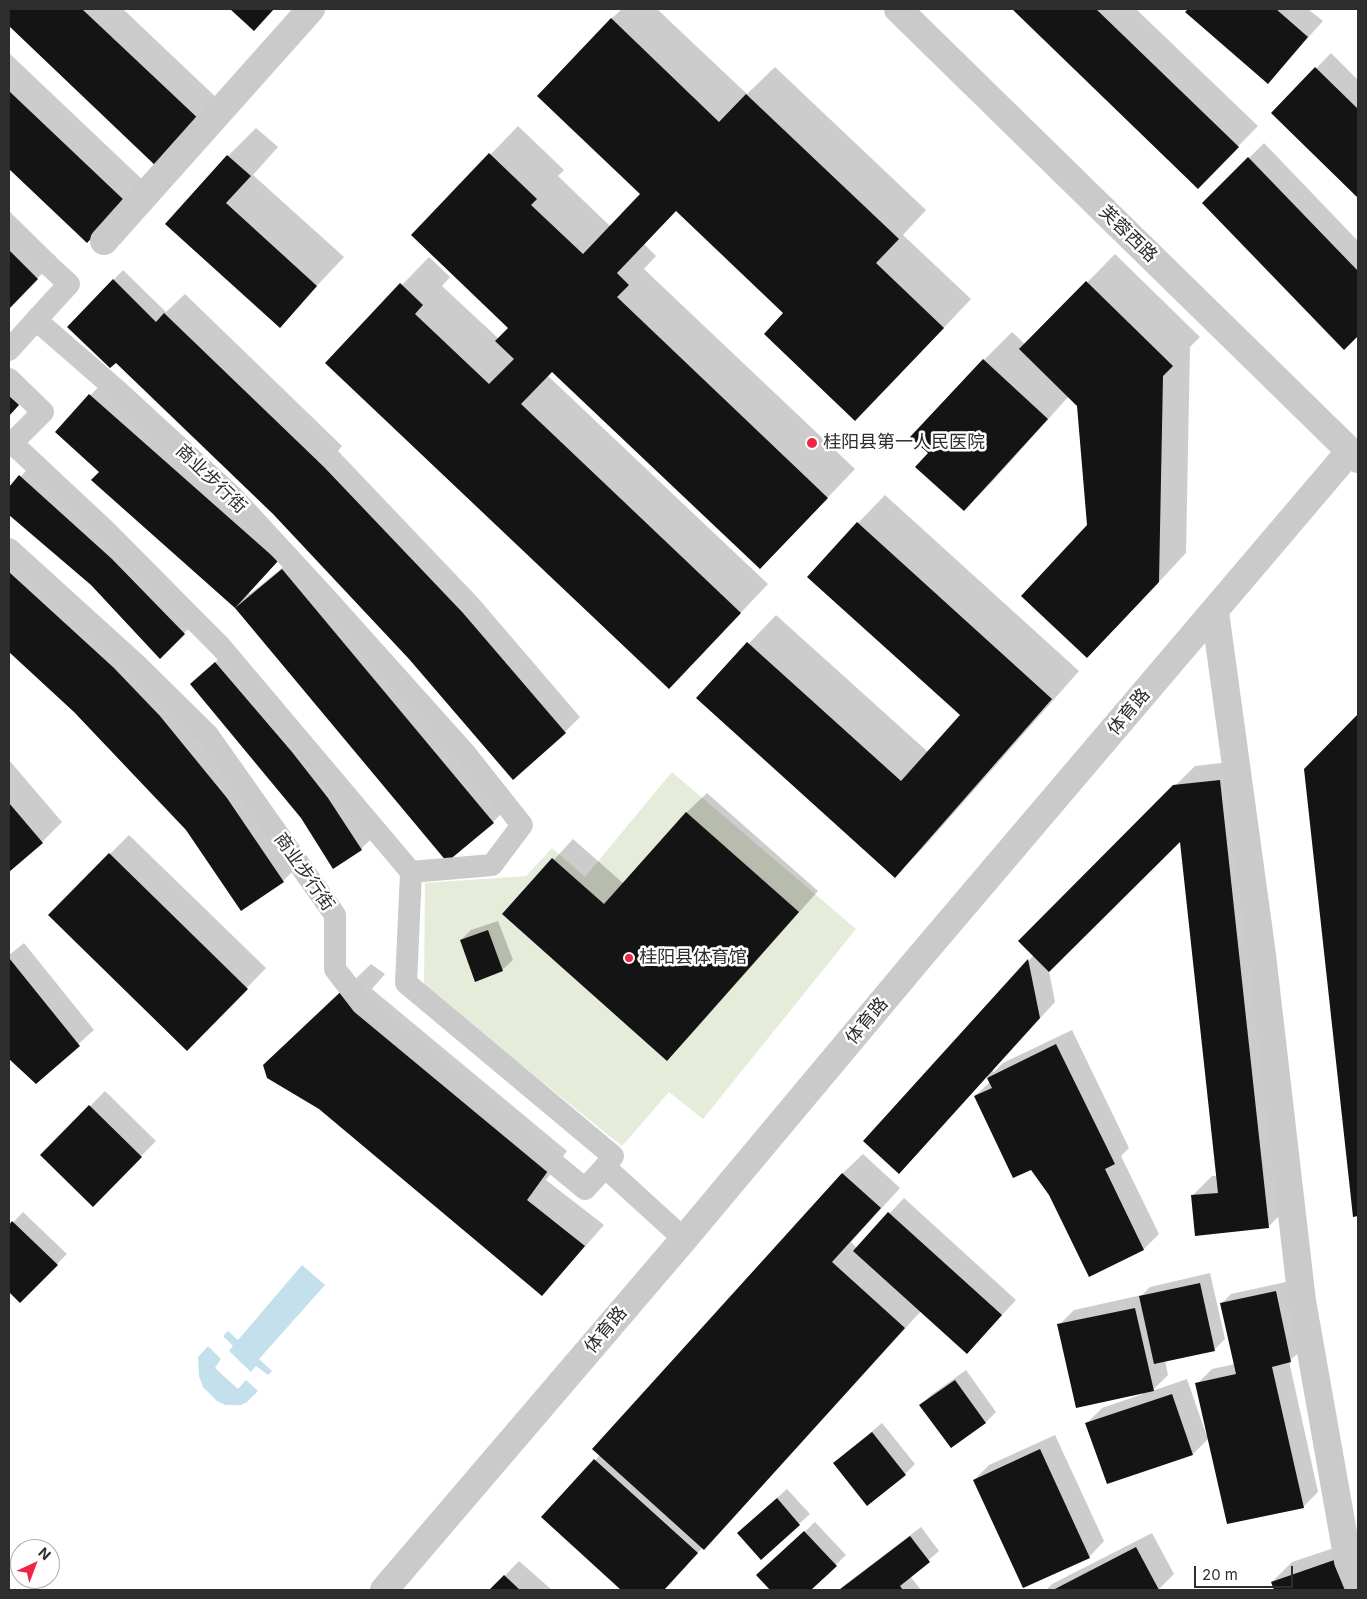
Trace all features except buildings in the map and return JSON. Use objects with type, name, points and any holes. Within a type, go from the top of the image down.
[{"type":"street","points":[[104,242],[311,9]]},
{"type":"street","name":"芙蓉西路","points":[[898,9],[1354,455]]},
{"type":"street","points":[[9,229],[69,284],[9,350]]},
{"type":"street","name":"商业步行街","points":[[36,320],[119,392],[232,496],[466,752],[522,825],[492,865],[411,872]]},
{"type":"street","points":[[9,379],[43,412],[10,445],[105,530],[221,647],[411,872],[406,983],[613,1156],[605,1167],[684,1239]]},
{"type":"street","name":"体育路","points":[[384,1590],[684,1239],[932,943],[1215,612],[1354,455]]},
{"type":"street","name":"商业步行街","points":[[9,549],[140,666],[208,735],[335,914],[335,969],[362,1004],[586,1189],[605,1167]]},
{"type":"street","points":[[1215,612],[1263,965],[1302,1301],[1348,1561],[1358,1585]]},
{"type":"green space","name":"桂阳县体育馆","points":[[672,772],[856,929],[703,1119],[669,1092],[622,1146],[424,987],[425,883],[526,876],[552,848],[585,877]]},
{"type":"water","points":[[302,1265],[325,1285],[259,1359],[272,1371],[268,1375],[256,1366],[251,1372],[229,1351],[233,1346],[223,1336],[228,1331],[238,1340]]},
{"type":"water","points":[[208,1346],[221,1359],[215,1368],[238,1389],[246,1380],[258,1391],[247,1402],[241,1405],[225,1405],[217,1401],[203,1387],[199,1376],[198,1357]]},
{"type":"place","name":"桂阳县第一人民医院","points":[[812,443]]},
{"type":"place","name":"桂阳县体育馆","points":[[629,958]]}]
